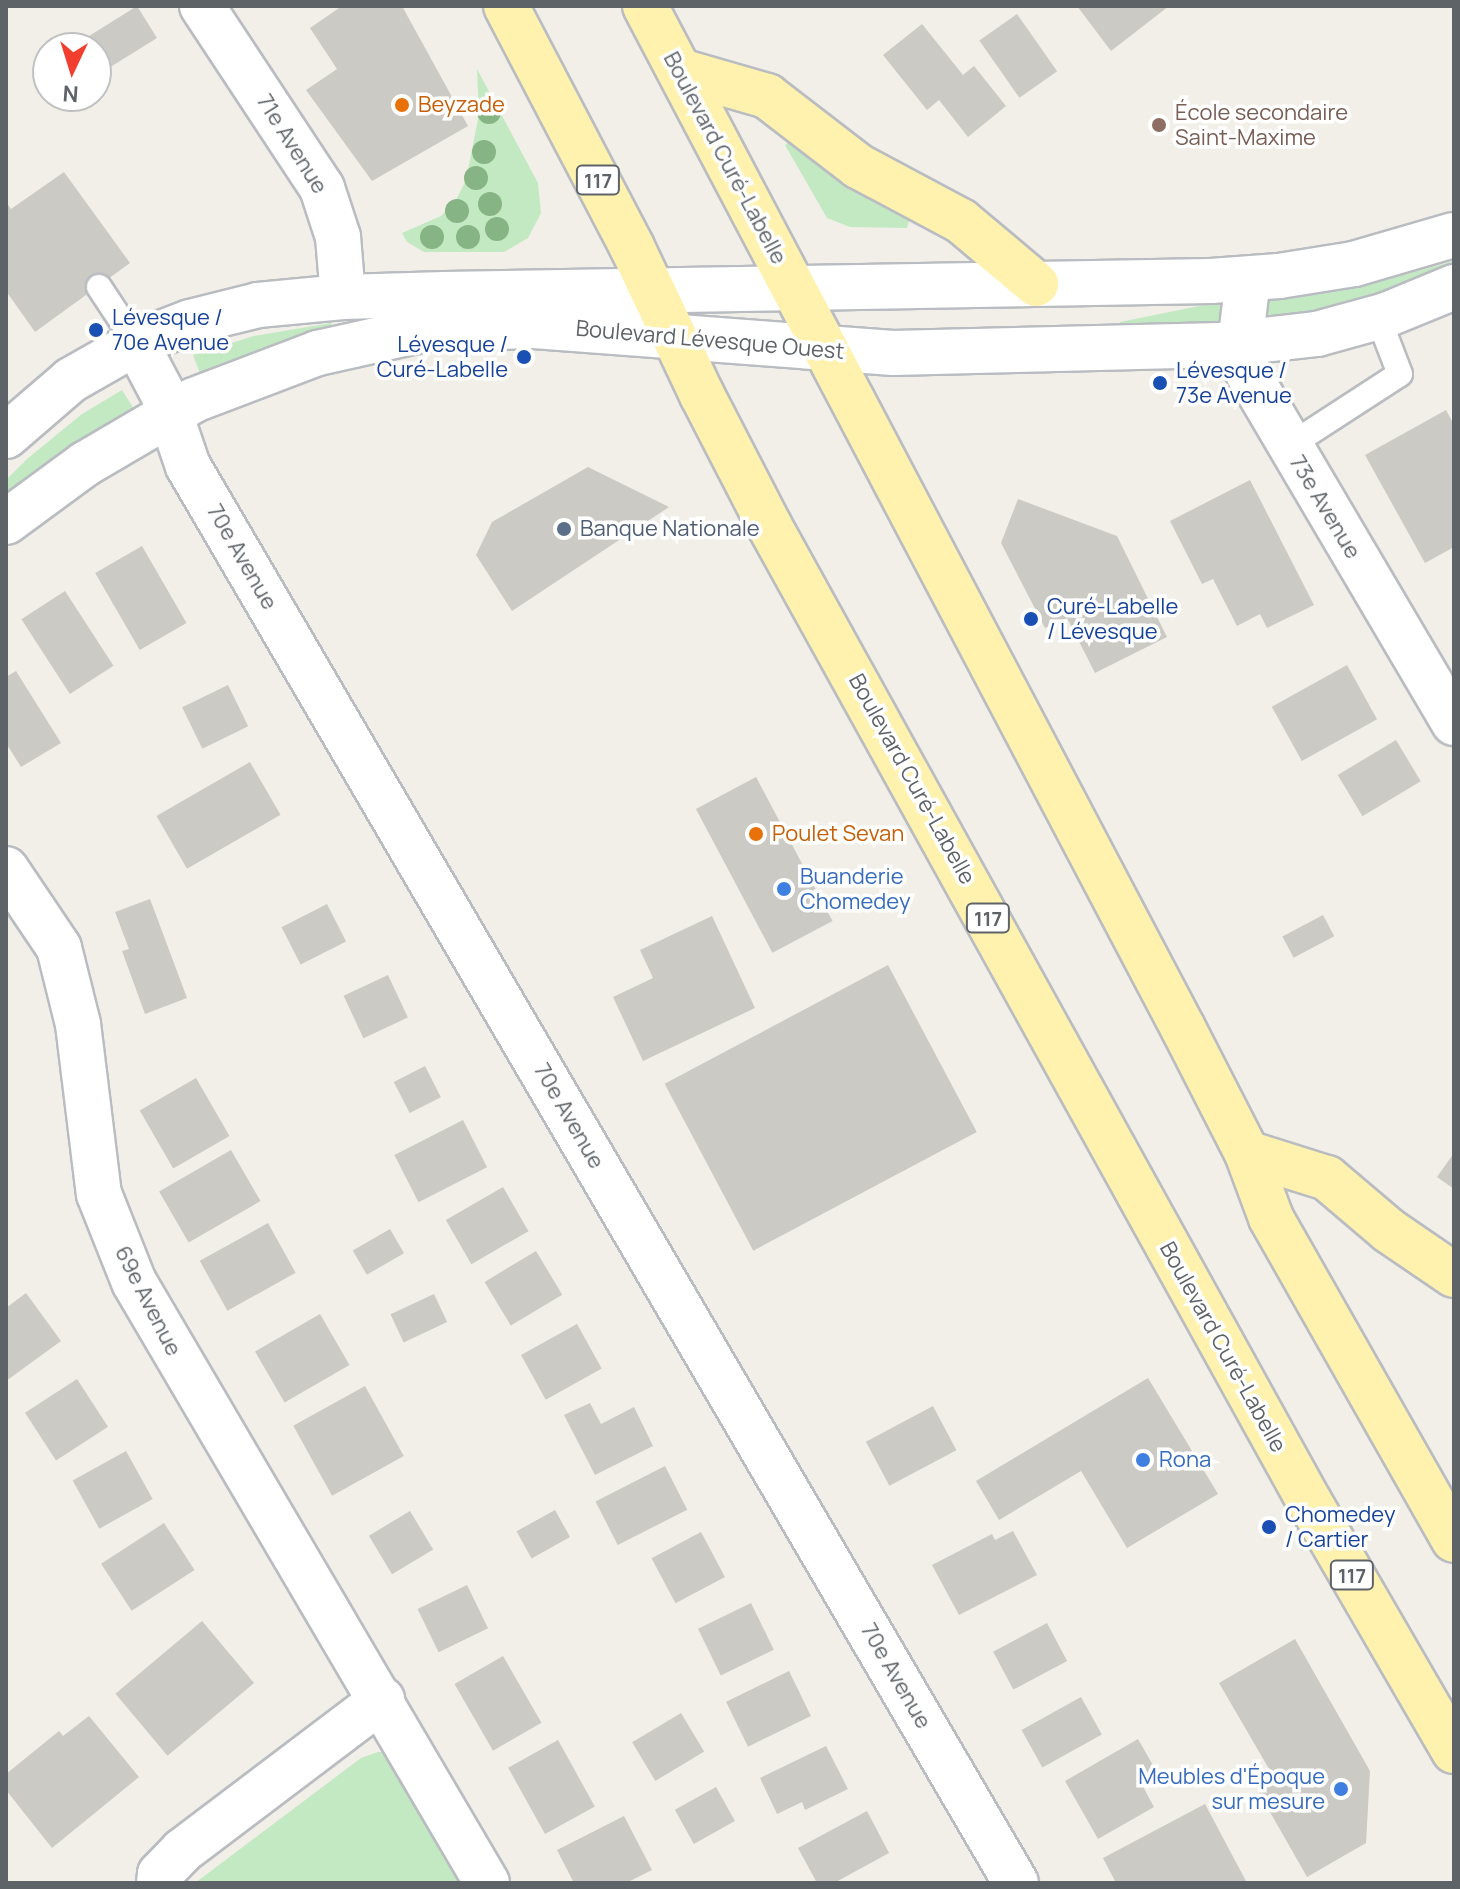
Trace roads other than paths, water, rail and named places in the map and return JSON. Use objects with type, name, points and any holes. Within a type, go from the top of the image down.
[{"type":"main road","name":"Boulevard Curé-Labelle","points":[[506,6],[654,291],[673,336],[769,525],[924,799],[1151,1219],[1454,1751]]},
{"type":"main road","name":"Boulevard Curé-Labelle","points":[[645,6],[1247,1153],[1271,1218],[1454,1540]]},
{"type":"main road","points":[[680,71],[767,96],[858,166],[961,221],[1036,284]]},
{"type":"main road","points":[[1247,1153],[1327,1178],[1388,1230],[1454,1275]]},
{"type":"street","name":"71e Avenue","points":[[202,6],[322,188],[338,237],[343,297]]},
{"type":"street","name":"Boulevard Lévesque Ouest","points":[[6,436],[71,380],[136,343],[227,311],[343,297],[1248,279],[1354,264],[1454,235]]},
{"type":"street","name":"73e Avenue","points":[[1248,279],[1240,344],[1258,395],[1454,723]]},
{"type":"street","name":"Boulevard Lévesque Ouest","points":[[6,522],[85,464],[170,414],[274,367],[361,341],[425,329],[534,326],[893,353],[1240,344],[1306,336],[1378,317],[1454,287]]},
{"type":"street","name":"70e Avenue","points":[[136,343],[170,414],[188,466],[1016,1883]]},
{"type":"street","name":"69e Avenue","points":[[6,869],[59,948],[78,1024],[99,1194],[134,1282],[487,1883]]},
{"type":"street","points":[[159,1883],[160,1874],[182,1851],[382,1700]]},
{"type":"lane","points":[[99,287],[136,343]]},
{"type":"lane","points":[[1289,446],[1400,374],[1378,317]]},
{"type":"place","name":"Beyzade","points":[[402,105]]},
{"type":"place","name":"École secondaire Saint-Maxime","points":[[1159,125]]},
{"type":"place","name":"Lévesque / 70e Avenue","points":[[96,330]]},
{"type":"place","name":"Lévesque / Curé-Labelle","points":[[524,357]]},
{"type":"place","name":"Lévesque / 73e Avenue","points":[[1160,383]]},
{"type":"place","name":"Banque Nationale","points":[[564,529]]},
{"type":"place","name":"Curé-Labelle / Lévesque","points":[[1031,619]]},
{"type":"place","name":"Poulet Sevan","points":[[756,834]]},
{"type":"place","name":"Buanderie Chomedey","points":[[784,889]]},
{"type":"place","name":"Rona","points":[[1143,1460]]},
{"type":"place","name":"Chomedey / Cartier","points":[[1269,1527]]},
{"type":"place","name":"Meubles d'Époque sur mesure","points":[[1341,1789]]}]
